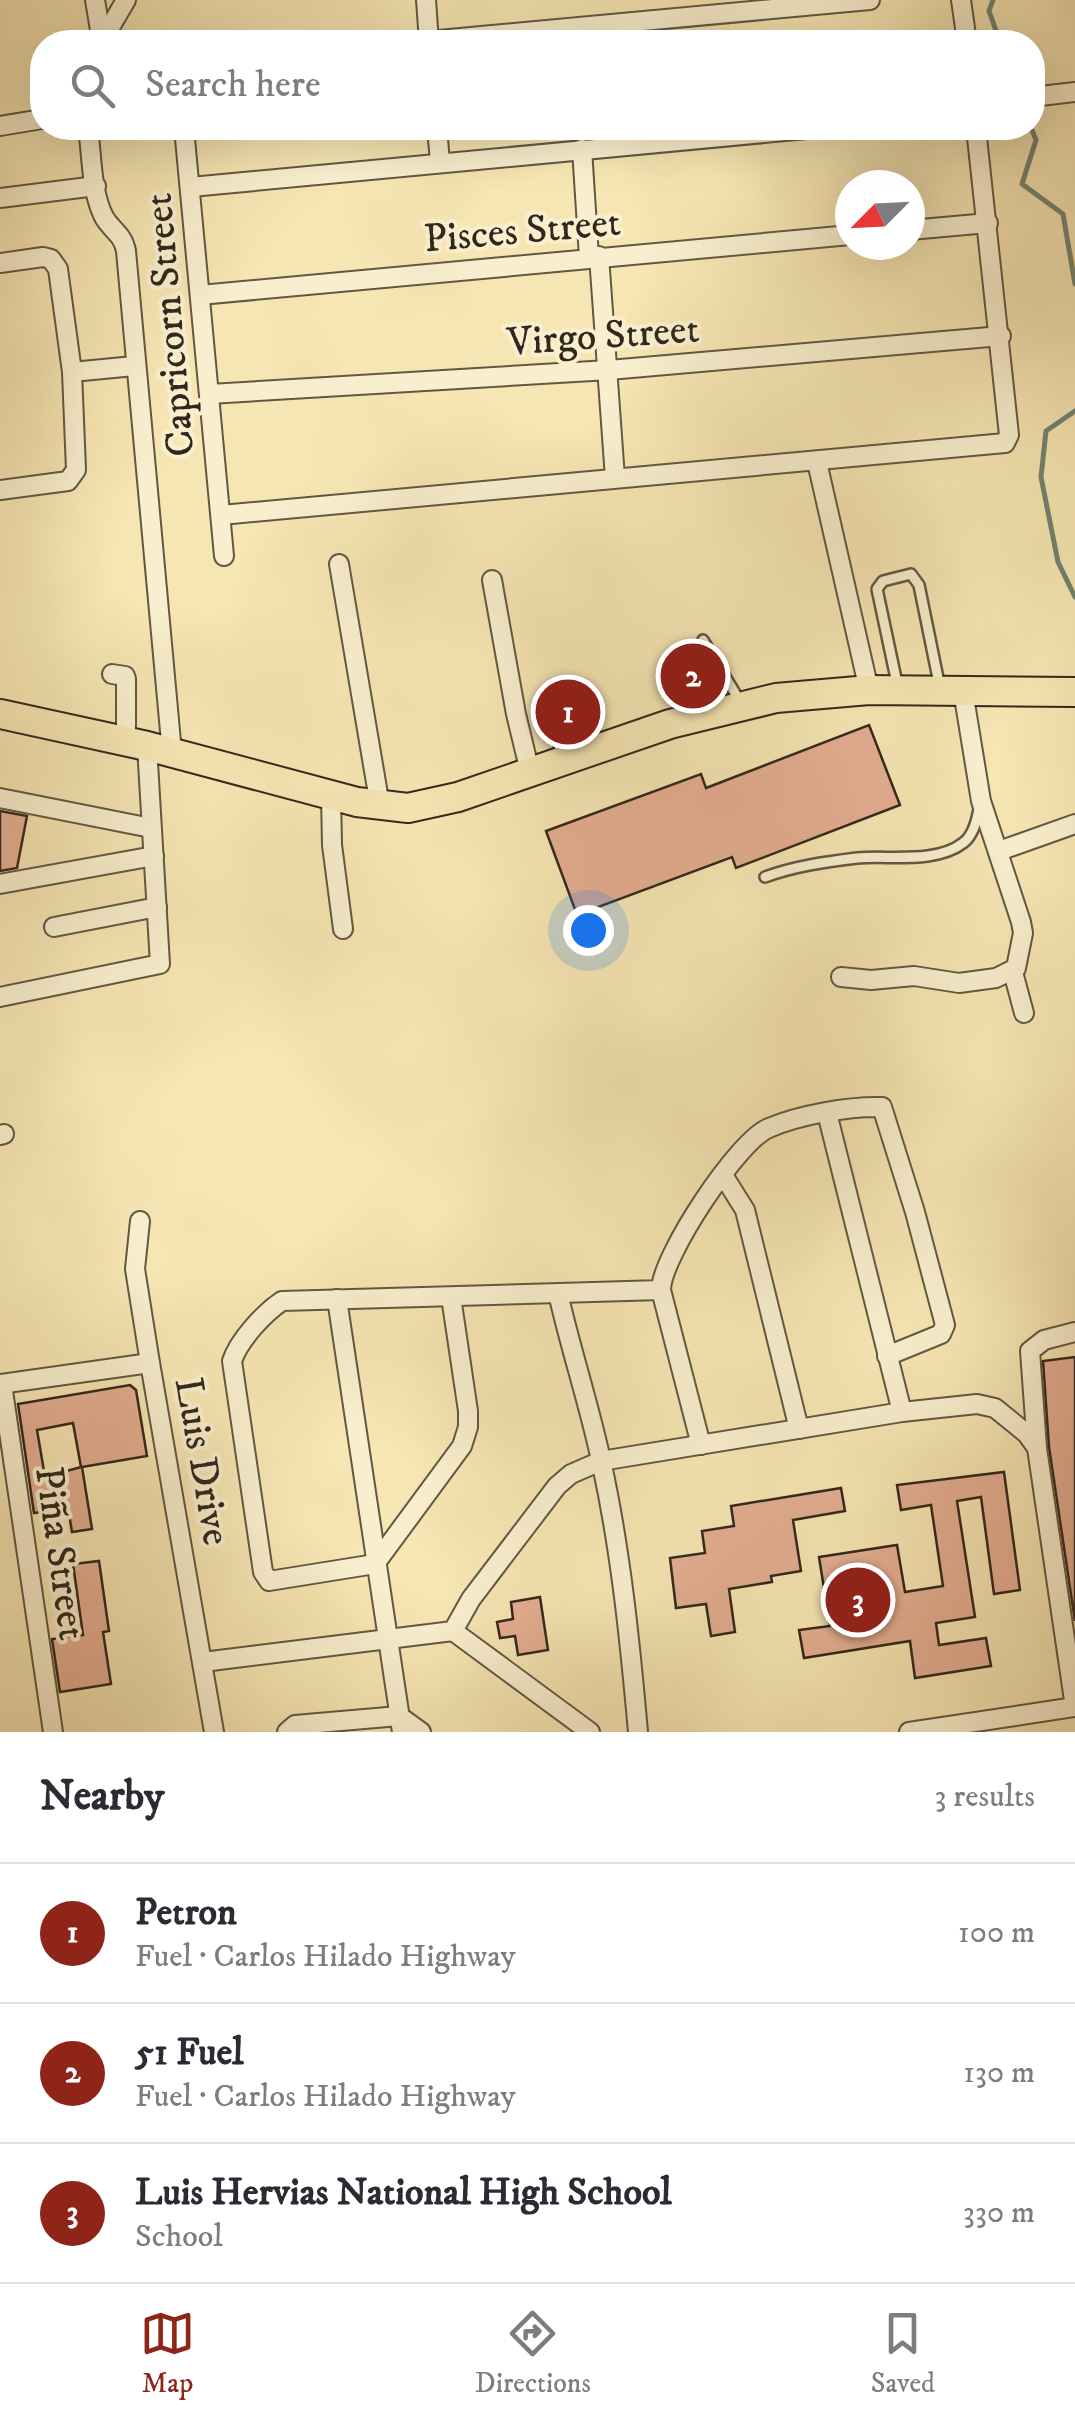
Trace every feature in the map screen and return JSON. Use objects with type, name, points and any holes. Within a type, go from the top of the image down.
[{"type":"main road","points":[[0,714],[380,806],[432,805],[670,724],[776,698],[870,690],[1075,692]]},
{"type":"street","points":[[95,0],[100,30]]},
{"type":"street","points":[[109,30],[126,0]]},
{"type":"street","points":[[426,0],[427,30]]},
{"type":"street","points":[[554,30],[870,0]]},
{"type":"street","points":[[961,0],[965,30]]},
{"type":"street","points":[[1045,95],[1075,92]]},
{"type":"street","points":[[0,126],[30,121]]},
{"type":"street","points":[[0,997],[158,966],[161,961],[150,828],[134,366],[124,242],[104,218],[90,140]]},
{"type":"street","name":"Capricorn Street","points":[[185,140],[224,556]]},
{"type":"street","points":[[437,140],[440,162]]},
{"type":"street","points":[[191,187],[683,140]]},
{"type":"street","points":[[221,516],[1005,443],[1010,435],[978,140]]},
{"type":"street","points":[[582,149],[608,370],[614,478]]},
{"type":"street","points":[[0,198],[96,186]]},
{"type":"street","points":[[925,229],[988,223]]},
{"type":"street","name":"Pisces Street","points":[[200,295],[835,236]]},
{"type":"street","points":[[0,263],[43,257],[56,264],[72,372],[76,470],[68,481],[0,490]]},
{"type":"street","name":"Virgo Street","points":[[210,394],[608,370],[1001,336]]},
{"type":"street","points":[[72,372],[134,366]]},
{"type":"street","points":[[818,462],[870,690]]},
{"type":"street","points":[[339,564],[380,806]]},
{"type":"street","points":[[492,580],[530,772]]},
{"type":"street","points":[[112,674],[126,679],[148,747]]},
{"type":"street","points":[[952,691],[1022,933],[1020,957],[1013,972],[1024,1013]]},
{"type":"street","points":[[331,795],[332,846],[343,928]]},
{"type":"street","points":[[0,798],[150,828]]},
{"type":"street","points":[[999,851],[1075,824]]},
{"type":"street","points":[[0,884],[154,856]]},
{"type":"street","points":[[54,927],[157,906]]},
{"type":"street","points":[[842,977],[870,980],[914,976],[959,984],[1013,972]]},
{"type":"street","points":[[701,1445],[661,1290],[664,1267],[745,1144],[769,1128],[827,1113],[870,1107],[885,1109],[945,1325],[941,1334],[887,1356]]},
{"type":"street","points":[[827,1113],[902,1412]]},
{"type":"street","points":[[723,1175],[745,1210],[799,1429]]},
{"type":"street","points":[[140,1222],[136,1270],[150,1362]]},
{"type":"street","points":[[451,1297],[468,1411],[466,1437],[375,1564],[269,1581],[263,1572],[233,1355],[276,1304],[288,1300],[661,1290]]},
{"type":"street","points":[[558,1293],[602,1460],[627,1614],[638,1732]]},
{"type":"street","points":[[337,1299],[401,1724]]},
{"type":"street","points":[[909,1732],[1075,1707],[1038,1448],[1030,1350],[1044,1340],[1075,1332]]},
{"type":"street","name":"Luis Drive","points":[[1,1384],[150,1362],[214,1732]]},
{"type":"street","name":"Piña Street","points":[[1,1384],[53,1732]]},
{"type":"street","points":[[453,1631],[480,1586],[557,1486],[571,1474],[602,1460],[902,1412],[986,1405],[1017,1425],[1038,1448]]},
{"type":"street","points":[[203,1662],[453,1631],[590,1732]]},
{"type":"street","points":[[287,1732],[295,1725],[401,1724],[421,1732]]},
{"type":"lane","points":[[899,690],[877,589],[883,581],[910,574],[919,586],[952,691]]},
{"type":"lane","points":[[704,640],[743,705]]},
{"type":"lane","points":[[563,761],[551,709],[552,699],[564,690],[584,693],[596,750]]},
{"type":"lane","points":[[765,877],[792,867],[859,858],[928,855],[952,849],[969,838],[981,801]]},
{"type":"building","points":[[706,661],[714,681],[677,691],[672,671]]},
{"type":"building","points":[[869,725],[900,805],[736,868],[732,857],[577,915],[546,831],[701,774],[706,788]]},
{"type":"building","points":[[0,811],[27,816],[17,868],[0,871]]},
{"type":"building","points":[[1075,1357],[1075,1621],[1049,1447],[1043,1361]]},
{"type":"building","points":[[130,1385],[136,1390],[147,1456],[82,1467],[92,1529],[72,1532],[68,1508],[34,1513],[18,1404]],"holes":[[[73,1423],[81,1467],[45,1477],[37,1430]]]},
{"type":"building","points":[[1004,1472],[1020,1590],[994,1594],[981,1497],[957,1501],[975,1617],[936,1623],[939,1645],[986,1638],[991,1666],[915,1678],[910,1641],[804,1658],[799,1630],[830,1626],[819,1557],[897,1545],[905,1592],[943,1586],[931,1505],[901,1510],[897,1485]]},
{"type":"building","points":[[841,1488],[845,1511],[793,1520],[801,1571],[771,1576],[772,1582],[729,1589],[735,1632],[711,1636],[706,1604],[676,1608],[670,1558],[705,1553],[702,1531],[734,1526],[731,1506]]},
{"type":"building","points":[[99,1561],[109,1631],[103,1632],[111,1684],[60,1692],[52,1639],[83,1635],[73,1564]]},
{"type":"building","points":[[540,1597],[548,1650],[518,1655],[515,1636],[500,1638],[497,1622],[513,1619],[511,1602]]},
{"type":"waterway","points":[[993,0],[989,11],[996,30]]},
{"type":"waterway","points":[[1036,140],[1022,184],[1063,214],[1075,284]]},
{"type":"waterway","points":[[1075,411],[1046,431],[1041,477],[1058,562],[1075,597]]},
{"type":"place","name":"51 Fuel","points":[[693,676]]},
{"type":"place","name":"Petron","points":[[568,712]]},
{"type":"place","name":"Luis Hervias National High School","points":[[858,1600]]}]
